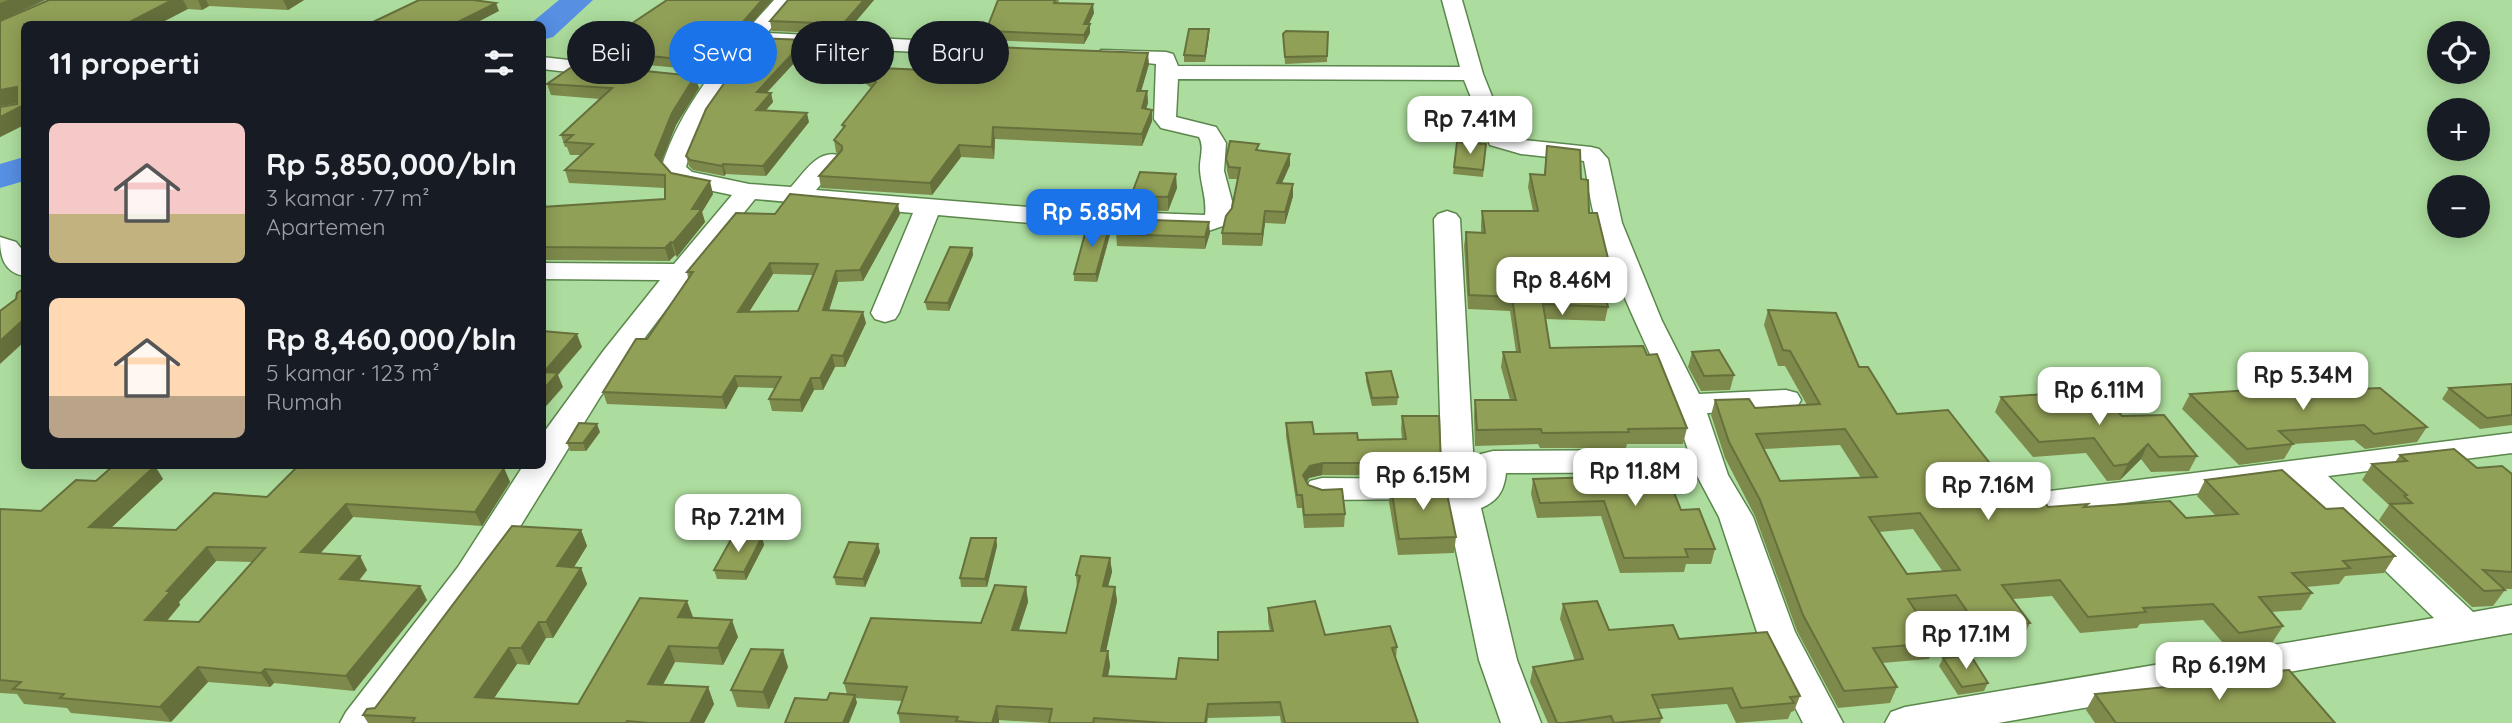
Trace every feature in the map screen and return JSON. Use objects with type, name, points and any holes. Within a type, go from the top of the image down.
[{"type":"street","points":[[762,21],[785,0]]},
{"type":"street","points":[[1452,0],[1472,74],[1497,140],[1521,148],[1591,154],[1596,159],[1609,223],[1648,320],[1689,404],[1707,461],[1736,517],[1776,632],[1823,723]]},
{"type":"street","points":[[777,36],[908,44]]},
{"type":"street","points":[[716,84],[676,154],[673,169],[684,177],[749,191],[1065,218],[1208,223],[1217,220],[1219,201],[1212,171],[1214,143],[1208,132],[1164,119],[1162,104],[1168,72],[1167,61],[1162,56],[1090,53]]},
{"type":"street","points":[[546,63],[567,66]]},
{"type":"street","points":[[1168,72],[1472,74]]},
{"type":"street","points":[[797,196],[830,160]]},
{"type":"street","points":[[546,454],[573,410],[749,191]]},
{"type":"street","points":[[885,313],[929,206]]},
{"type":"street","points":[[1447,219],[1462,498],[1498,660],[1521,723]]},
{"type":"street","points":[[546,271],[683,272]]},
{"type":"street","points":[[1689,404],[1786,400]]},
{"type":"street","points":[[2039,502],[2512,443]]},
{"type":"street","points":[[1322,489],[1428,488],[1462,498],[1484,493],[1490,486],[1493,462],[1707,461]]},
{"type":"street","points":[[2301,468],[2465,626]]},
{"type":"street","points":[[360,723],[471,576],[538,469]]},
{"type":"street","points":[[1905,723],[2512,620]]},
{"type":"building","points":[[49,0],[172,0],[132,21],[21,21],[21,106],[0,117],[0,107],[17,104],[17,87],[0,90],[0,21]]},
{"type":"building","points":[[419,0],[473,0],[496,3],[460,21],[375,21]]},
{"type":"building","points":[[667,0],[762,0],[744,21],[669,21],[669,58],[655,57],[655,21],[636,21]]},
{"type":"building","points":[[788,0],[864,0],[846,21],[770,21]]},
{"type":"building","points":[[998,0],[1055,0],[1054,3],[1093,4],[1084,24],[1090,24],[1084,35],[1009,32],[1009,21],[990,21]]},
{"type":"building","points":[[1189,29],[1209,29],[1205,56],[1184,55]]},
{"type":"building","points":[[1286,31],[1328,32],[1327,56],[1285,57],[1283,34]]},
{"type":"building","points":[[777,39],[791,39],[791,55],[777,70]]},
{"type":"building","points":[[1009,48],[1148,53],[1137,91],[1147,91],[1142,108],[1152,110],[1142,134],[993,127],[992,147],[959,145],[930,183],[819,176],[842,150],[842,146],[834,140],[845,126],[842,125],[874,84],[894,84],[894,69],[908,69],[908,84],[1009,84]]},
{"type":"building","points":[[567,70],[567,84],[655,84],[655,72],[669,73],[669,84],[690,84],[672,113],[655,155],[671,173],[710,181],[692,209],[702,209],[673,243],[665,248],[546,247],[546,207],[665,199],[665,175],[565,170],[593,144],[565,142],[573,135],[561,135],[612,88],[547,84]]},
{"type":"building","points":[[724,84],[764,84],[757,92],[771,93],[756,110],[807,113],[763,166],[722,166],[690,160],[686,156],[706,109]]},
{"type":"building","points":[[1230,141],[1259,144],[1256,150],[1290,154],[1277,183],[1293,184],[1285,212],[1265,211],[1262,234],[1222,233],[1226,216],[1232,208],[1240,168],[1229,167],[1226,159]]},
{"type":"building","points":[[1457,142],[1486,144],[1483,170],[1454,167]]},
{"type":"building","points":[[1547,146],[1580,150],[1581,179],[1588,180],[1589,213],[1597,213],[1614,283],[1602,282],[1608,307],[1543,304],[1550,348],[1643,346],[1647,355],[1657,354],[1687,428],[1542,433],[1541,429],[1477,430],[1475,400],[1516,400],[1503,352],[1520,352],[1512,297],[1469,295],[1466,232],[1485,233],[1482,211],[1538,211],[1530,174],[1545,175]]},
{"type":"building","points":[[1140,172],[1176,174],[1168,197],[1131,196]]},
{"type":"building","points":[[790,194],[898,204],[860,270],[836,271],[823,310],[863,312],[843,356],[832,355],[820,378],[811,378],[800,400],[769,399],[781,377],[735,376],[722,397],[603,392],[636,339],[647,339],[693,272],[687,272],[736,213],[775,214]],"holes":[[[770,263],[818,264],[798,311],[738,312]]]},
{"type":"building","points":[[1122,219],[1209,222],[1205,237],[1116,234]]},
{"type":"building","points":[[1088,223],[1110,224],[1096,274],[1074,274]]},
{"type":"building","points":[[950,247],[972,248],[948,303],[925,302]]},
{"type":"building","points":[[21,290],[21,322],[0,341],[0,311],[16,299]]},
{"type":"building","points":[[1768,310],[1836,313],[1859,367],[1868,367],[1897,414],[1948,410],[1996,471],[2019,470],[2029,482],[2027,487],[2032,495],[2043,499],[2048,507],[2170,501],[2186,518],[2238,514],[2205,480],[2282,470],[2326,509],[2343,508],[2395,556],[2343,561],[2350,568],[2292,573],[2312,593],[2259,597],[2283,626],[2239,633],[2213,604],[2143,608],[2146,612],[2088,617],[2060,580],[2002,585],[2030,623],[1978,627],[1956,595],[1908,599],[1936,643],[1873,648],[1897,687],[1844,691],[1803,615],[1760,500],[1729,442],[1715,400],[1749,399],[1755,408],[1820,404],[1790,351],[1783,350]],"holes":[[[1845,429],[1877,477],[1780,481],[1756,434]],[[1920,513],[1960,570],[1907,574],[1869,517]]]},
{"type":"building","points":[[546,331],[577,334],[546,370]]},
{"type":"building","points":[[1719,350],[1734,375],[1704,376],[1692,352]]},
{"type":"building","points":[[1391,371],[1398,397],[1372,398],[1366,373]]},
{"type":"building","points":[[546,372],[558,373],[546,386]]},
{"type":"building","points":[[2512,384],[2512,415],[2487,418],[2449,388]]},
{"type":"building","points":[[2310,386],[2316,391],[2380,388],[2427,427],[2374,434],[2364,425],[2279,431],[2293,444],[2247,449],[2190,394]]},
{"type":"building","points":[[2045,394],[2052,402],[2106,399],[2122,416],[2164,415],[2197,456],[2159,457],[2148,444],[2128,464],[2114,466],[2094,438],[2039,442],[2001,397]]},
{"type":"building","points":[[1402,416],[1439,416],[1441,463],[1323,463],[1310,466],[1303,475],[1308,485],[1322,490],[1342,489],[1345,514],[1304,515],[1302,495],[1297,495],[1286,423],[1312,422],[1314,434],[1357,433],[1358,440],[1406,439]]},
{"type":"building","points":[[579,423],[597,424],[583,443],[567,443]]},
{"type":"building","points":[[2454,449],[2477,468],[2502,466],[2512,474],[2512,572],[2483,570],[2505,590],[2484,591],[2390,504],[2412,503],[2404,496],[2407,495],[2372,464],[2407,461],[2400,455]]},
{"type":"building","points":[[1640,460],[1644,470],[1665,470],[1681,510],[1699,509],[1715,549],[1685,549],[1688,557],[1624,558],[1604,501],[1540,503],[1533,479],[1598,477],[1592,461]]},
{"type":"building","points":[[110,469],[152,469],[89,527],[176,530],[214,493],[267,497],[295,469],[503,469],[475,512],[346,504],[301,552],[360,556],[340,579],[420,586],[346,676],[265,669],[261,673],[198,667],[160,707],[60,698],[64,694],[13,689],[21,682],[0,680],[0,509],[41,511],[76,480],[96,481]],"holes":[[[207,547],[265,548],[199,622],[145,620]]]},
{"type":"building","points":[[1391,486],[1446,489],[1456,537],[1399,539]]},
{"type":"building","points":[[512,526],[581,530],[557,566],[581,568],[546,622],[539,622],[521,648],[509,648],[475,697],[578,704],[640,598],[687,601],[678,617],[732,620],[718,648],[669,646],[648,684],[708,687],[690,723],[412,723],[415,718],[363,715],[367,709],[375,708]]},
{"type":"building","points":[[733,536],[762,537],[744,572],[714,570]]},
{"type":"building","points":[[971,538],[996,538],[985,579],[960,578]]},
{"type":"building","points":[[849,542],[878,544],[863,579],[834,577]]},
{"type":"building","points":[[1081,556],[1110,558],[1103,586],[1115,587],[1101,651],[1108,651],[1103,676],[1176,679],[1179,658],[1218,660],[1218,632],[1273,631],[1268,608],[1315,601],[1325,635],[1390,626],[1397,647],[1392,648],[1418,723],[1285,723],[1280,702],[1208,704],[1205,723],[1094,718],[1093,723],[1049,723],[1052,709],[997,706],[992,723],[980,723],[956,721],[958,717],[898,713],[907,687],[844,683],[871,618],[981,623],[995,585],[1026,587],[1012,630],[1066,633],[1080,576],[1076,575]]},
{"type":"building","points":[[1597,601],[1609,630],[1673,625],[1679,639],[1767,632],[1800,696],[1790,697],[1794,703],[1741,708],[1732,688],[1652,695],[1662,718],[1614,723],[1611,716],[1557,723],[1533,667],[1583,659],[1563,604]]},
{"type":"building","points":[[751,649],[783,650],[763,692],[731,690]]},
{"type":"building","points":[[1971,656],[1988,683],[1962,687],[1943,658]]},
{"type":"building","points":[[2289,670],[2335,723],[2116,723],[2095,694],[2176,686],[2172,681]]},
{"type":"building","points":[[830,693],[855,695],[843,723],[785,723],[795,698],[827,700]]},
{"type":"waterway","points":[[546,27],[578,0]]},
{"type":"waterway","points":[[0,176],[21,170]]}]
